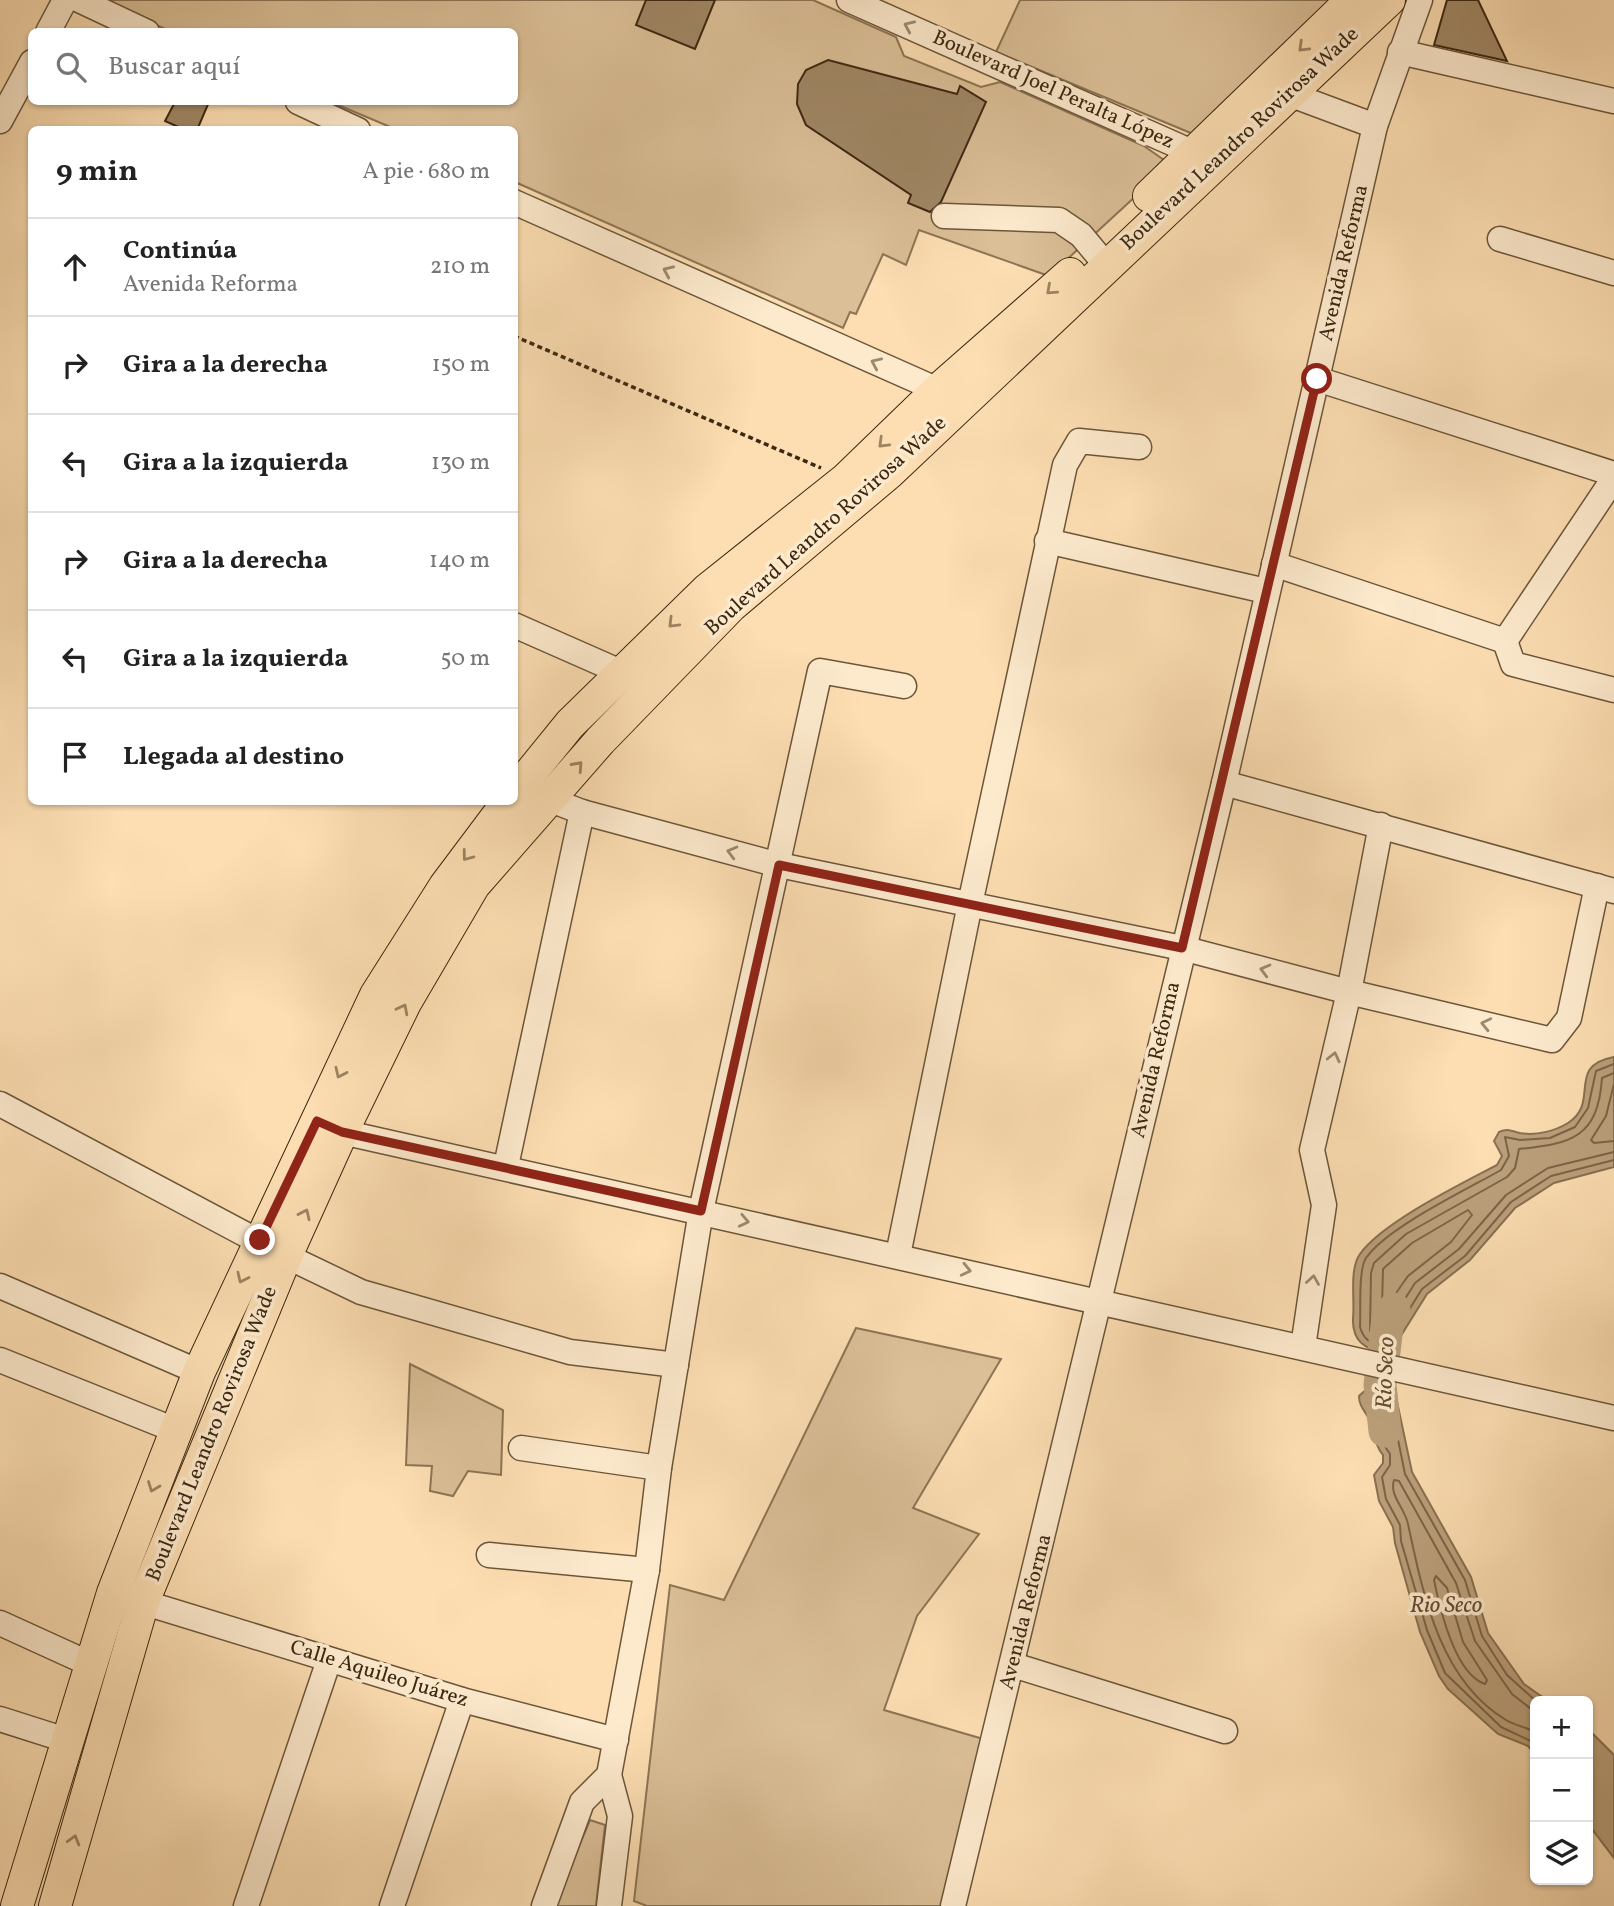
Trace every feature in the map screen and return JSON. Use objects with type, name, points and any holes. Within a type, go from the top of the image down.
[{"type":"main road","name":"Boulevard Leandro Rovirosa Wade","points":[[524,794],[570,724],[623,673],[719,597],[890,472],[1206,155],[1352,0]]},
{"type":"main road","name":"Boulevard Leandro Rovirosa Wade","points":[[1206,155],[1289,94],[1389,0]]},
{"type":"main road","points":[[1397,0],[1411,0]]},
{"type":"main road","name":"Boulevard Leandro Rovirosa Wade","points":[[524,794],[719,597],[938,390],[1100,259]]},
{"type":"main road","name":"Boulevard Leandro Rovirosa Wade","points":[[55,1906],[143,1602],[273,1248],[330,1126],[376,995],[445,886],[515,805]]},
{"type":"main road","name":"Boulevard Leandro Rovirosa Wade","points":[[18,1906],[66,1740],[113,1593],[175,1430],[199,1372],[273,1248]]},
{"type":"street","points":[[50,28],[65,0]]},
{"type":"street","points":[[79,0],[138,28]]},
{"type":"street","name":"Boulevard Joel Peralta López","points":[[849,0],[1206,155]]},
{"type":"street","name":"Avenida Reforma","points":[[953,1906],[1101,1301],[1182,948],[1224,783],[1375,126],[1420,0]]},
{"type":"street","points":[[1400,52],[1614,101]]},
{"type":"street","points":[[0,121],[28,69]]},
{"type":"street","points":[[1289,94],[1375,126]]},
{"type":"street","points":[[304,105],[349,126]]},
{"type":"street","points":[[518,204],[938,390]]},
{"type":"street","points":[[944,216],[1059,220],[1081,235],[1100,259]]},
{"type":"street","points":[[1500,239],[1614,273]]},
{"type":"street","points":[[1317,379],[1614,476],[1505,642]]},
{"type":"street","points":[[898,1255],[970,904],[1065,465],[1079,441],[1139,447]]},
{"type":"street","points":[[1047,541],[1266,591]]},
{"type":"street","points":[[1274,564],[1505,642]]},
{"type":"street","points":[[518,627],[623,673]]},
{"type":"street","points":[[1505,642],[1513,664],[1614,690]]},
{"type":"street","points":[[609,1906],[620,1816],[609,1775],[648,1570],[659,1468],[701,1211],[820,671],[904,686]]},
{"type":"street","points":[[524,794],[779,865],[1182,948],[1349,992],[1552,1040],[1569,1018],[1606,888],[1224,783]]},
{"type":"street","points":[[506,1167],[582,812]]},
{"type":"street","points":[[1303,1347],[1324,1205],[1312,1150],[1349,992],[1381,825]]},
{"type":"street","points":[[0,1104],[361,1292],[570,1352],[676,1365]]},
{"type":"street","points":[[330,1126],[1614,1418]]},
{"type":"street","points":[[0,1286],[199,1372]]},
{"type":"street","points":[[0,1360],[175,1430]]},
{"type":"street","points":[[521,1448],[659,1468]]},
{"type":"street","points":[[489,1555],[648,1570]]},
{"type":"street","name":"Calle Aquileo Juárez","points":[[113,1593],[462,1700],[616,1740]]},
{"type":"street","points":[[0,1623],[90,1664]]},
{"type":"street","points":[[246,1906],[329,1660]]},
{"type":"street","points":[[1013,1665],[1225,1731]]},
{"type":"street","points":[[392,1906],[462,1700]]},
{"type":"street","points":[[0,1719],[66,1740]]},
{"type":"street","points":[[544,1906],[582,1802],[609,1775]]},
{"type":"path","points":[[518,338],[846,479]]},
{"type":"shaded area","points":[[98,0],[813,0],[896,37],[904,56],[981,87],[1000,82],[1144,146],[1164,160],[1138,194],[1049,276],[919,230],[906,265],[883,254],[856,314],[850,312],[843,328],[518,183],[518,126],[388,126],[338,105],[518,105],[518,28],[163,28]]},
{"type":"shaded area","points":[[1020,0],[1355,0],[1198,136],[996,52]]},
{"type":"shaded area","points":[[856,1328],[1001,1359],[913,1508],[979,1534],[917,1616],[884,1710],[990,1741],[949,1906],[647,1906],[634,1901],[670,1585],[724,1600]]},
{"type":"shaded area","points":[[410,1364],[503,1410],[501,1475],[468,1471],[453,1496],[430,1491],[432,1466],[406,1465]]},
{"type":"shaded area","points":[[590,1820],[605,1825],[596,1906],[554,1906]]},
{"type":"water","points":[[1614,1057],[1614,1167],[1554,1183],[1515,1208],[1470,1260],[1427,1294],[1397,1342],[1385,1352],[1365,1346],[1357,1338],[1353,1326],[1353,1276],[1360,1254],[1386,1229],[1404,1217],[1497,1165],[1502,1156],[1494,1141],[1499,1132],[1507,1130],[1526,1134],[1539,1133],[1568,1123],[1577,1115],[1582,1105],[1591,1068]]},
{"type":"water","name":"Rio Seco","points":[[1380,1385],[1390,1388],[1396,1397],[1412,1472],[1471,1577],[1488,1633],[1524,1684],[1541,1696],[1530,1696],[1530,1748],[1498,1734],[1448,1689],[1439,1676],[1420,1632],[1393,1527],[1379,1501],[1374,1475],[1383,1463],[1383,1455],[1359,1400],[1359,1396],[1368,1388]]},
{"type":"water","points":[[1593,1734],[1614,1755],[1614,1858],[1593,1831]]},
{"type":"building","points":[[646,0],[715,0],[695,49],[636,25]]},
{"type":"building","points":[[1447,0],[1478,0],[1507,61],[1434,45]]},
{"type":"building","points":[[828,60],[957,94],[960,86],[986,102],[941,202],[930,212],[908,203],[911,195],[806,125],[797,104],[798,84],[806,70]]},
{"type":"building","points":[[173,105],[208,105],[199,126],[176,126],[165,121]]},
{"type":"waterway","name":"Río Seco","points":[[1385,1431],[1380,1385],[1388,1318],[1394,1309]]},
{"type":"route","points":[[260,1240],[317,1121],[342,1132],[701,1211],[779,865],[1182,948],[1224,783],[1266,591],[1317,379]]}]
